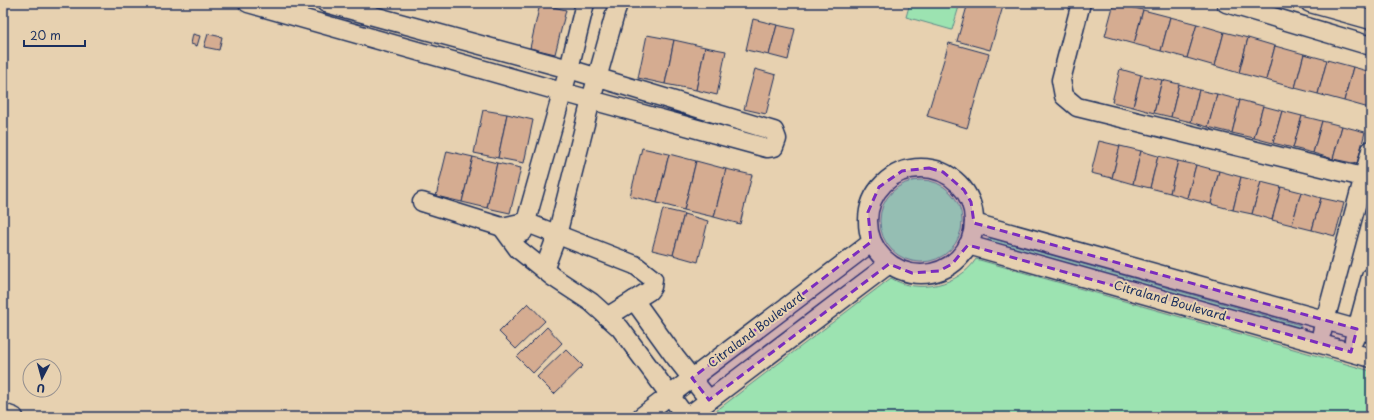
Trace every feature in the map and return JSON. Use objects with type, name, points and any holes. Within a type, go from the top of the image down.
[{"type":"street","points":[[248,3],[562,92],[767,148],[774,147],[777,140],[774,131],[569,69],[326,3]]},
{"type":"street","points":[[518,249],[569,69],[585,3]]},
{"type":"street","points":[[544,270],[557,236],[591,100],[618,3]]},
{"type":"street","points":[[1081,3],[1061,80],[1064,96],[1077,107],[1367,178]]},
{"type":"street","points":[[1226,3],[1371,46]]},
{"type":"street","points":[[1310,3],[1371,20]]},
{"type":"street","points":[[1319,343],[1367,178],[1371,150]]},
{"type":"street","points":[[916,168],[929,168],[943,172],[955,180],[964,190],[971,202],[974,223],[968,245],[962,255],[952,264],[939,271],[926,274],[912,273],[898,269],[889,264],[877,252],[872,242],[867,226],[868,212],[872,199],[879,187],[902,171],[916,168]]},
{"type":"street","points":[[422,202],[502,227],[525,222],[557,236],[635,265],[653,279],[652,287],[649,291],[607,317]]},
{"type":"street","name":"Citraland Boulevard","points":[[974,223],[1364,331]]},
{"type":"street","points":[[502,227],[518,249],[544,270],[591,302],[620,328],[686,417],[889,264]]},
{"type":"street","name":"Citraland Boulevard","points":[[641,417],[872,242]]},
{"type":"street","name":"Citraland Boulevard","points":[[968,245],[1371,358]]},
{"type":"street","points":[[1351,352],[1364,331],[1371,277]]},
{"type":"street","points":[[634,300],[709,400]]},
{"type":"street","points":[[3,413],[14,417]]},
{"type":"highlighted area","points":[[929,168],[943,172],[964,190],[971,202],[974,223],[1357,329],[1351,352],[968,245],[952,264],[939,271],[912,273],[889,264],[709,400],[692,378],[871,242],[868,212],[879,187],[902,171]]},
{"type":"green space","points":[[910,3],[960,3],[952,30],[906,17]]},
{"type":"green space","points":[[921,180],[937,183],[950,192],[959,205],[962,221],[959,237],[950,250],[937,259],[921,262],[905,259],[892,250],[883,237],[880,221],[883,205],[892,192],[905,183]]},
{"type":"green space","points":[[990,238],[1300,325],[1301,327],[1299,328],[989,242],[988,239]]},
{"type":"green space","points":[[976,259],[1371,371],[1371,417],[708,417],[891,278],[901,283],[913,286],[937,285],[960,275],[969,268]]},
{"type":"building","points":[[968,3],[1004,3],[990,50],[957,41]]},
{"type":"building","points":[[1114,3],[1143,10],[1134,44],[1105,36]]},
{"type":"building","points":[[1352,3],[1371,3],[1371,14],[1351,8]]},
{"type":"building","points":[[540,4],[566,10],[555,54],[530,48]]},
{"type":"building","points":[[1143,10],[1170,17],[1161,51],[1134,44]]},
{"type":"building","points":[[1170,17],[1197,24],[1187,58],[1161,51]]},
{"type":"building","points":[[753,19],[777,25],[769,55],[746,50]]},
{"type":"building","points":[[1197,24],[1224,32],[1215,66],[1187,58]]},
{"type":"building","points":[[777,25],[795,29],[788,60],[769,55]]},
{"type":"building","points":[[1224,32],[1248,38],[1239,73],[1215,66]]},
{"type":"building","points":[[193,34],[200,36],[197,46],[191,44]]},
{"type":"building","points":[[208,34],[222,37],[219,50],[204,47]]},
{"type":"building","points":[[647,35],[674,40],[665,84],[638,78]]},
{"type":"building","points":[[1248,38],[1275,46],[1266,80],[1239,73]]},
{"type":"building","points":[[674,40],[705,47],[696,90],[665,84]]},
{"type":"building","points":[[949,43],[989,54],[967,128],[927,116]]},
{"type":"building","points":[[1275,46],[1304,54],[1295,88],[1266,80]]},
{"type":"building","points":[[705,47],[726,51],[717,95],[696,90]]},
{"type":"building","points":[[1304,54],[1327,60],[1318,94],[1295,88]]},
{"type":"building","points":[[1327,60],[1353,67],[1344,101],[1318,94]]},
{"type":"building","points":[[1353,67],[1371,72],[1371,101],[1369,108],[1344,101]]},
{"type":"building","points":[[755,69],[776,75],[766,114],[744,109]]},
{"type":"building","points":[[1120,69],[1141,75],[1133,107],[1112,102]]},
{"type":"building","points":[[1141,75],[1162,80],[1154,113],[1133,107]]},
{"type":"building","points":[[1162,80],[1179,84],[1171,117],[1154,113]]},
{"type":"building","points":[[1179,84],[1199,90],[1191,122],[1171,117]]},
{"type":"building","points":[[1199,90],[1217,94],[1208,127],[1191,122]]},
{"type":"building","points":[[1217,94],[1240,100],[1232,133],[1208,127]]},
{"type":"building","points":[[1240,100],[1263,106],[1254,138],[1232,133]]},
{"type":"building","points":[[1263,106],[1282,111],[1273,143],[1254,138]]},
{"type":"building","points":[[483,110],[507,114],[498,158],[474,153]]},
{"type":"building","points":[[1282,111],[1302,116],[1293,148],[1273,143]]},
{"type":"building","points":[[507,114],[533,120],[524,163],[498,158]]},
{"type":"building","points":[[1302,116],[1322,121],[1313,153],[1293,148]]},
{"type":"building","points":[[1322,121],[1342,126],[1333,159],[1313,153]]},
{"type":"building","points":[[1342,126],[1365,132],[1357,164],[1333,159]]},
{"type":"building","points":[[1099,141],[1120,146],[1112,178],[1091,173]]},
{"type":"building","points":[[1120,146],[1141,151],[1133,184],[1112,178]]},
{"type":"building","points":[[642,148],[669,154],[657,203],[630,196]]},
{"type":"building","points":[[447,151],[473,157],[462,202],[436,196]]},
{"type":"building","points":[[1141,151],[1158,156],[1150,188],[1133,184]]},
{"type":"building","points":[[669,154],[696,161],[684,210],[657,203]]},
{"type":"building","points":[[1158,156],[1178,161],[1170,193],[1150,188]]},
{"type":"building","points":[[473,157],[497,163],[487,208],[462,202]]},
{"type":"building","points":[[696,161],[726,169],[714,217],[684,210]]},
{"type":"building","points":[[1178,161],[1196,165],[1187,198],[1170,193]]},
{"type":"building","points":[[497,163],[521,168],[510,213],[487,208]]},
{"type":"building","points":[[1196,165],[1219,171],[1211,204],[1187,198]]},
{"type":"building","points":[[726,169],[752,175],[740,224],[714,217]]},
{"type":"building","points":[[1219,171],[1241,177],[1233,210],[1211,204]]},
{"type":"building","points":[[1241,177],[1261,182],[1252,214],[1233,210]]},
{"type":"building","points":[[1261,182],[1281,187],[1272,220],[1252,214]]},
{"type":"building","points":[[1281,187],[1301,192],[1292,225],[1272,220]]},
{"type":"building","points":[[1301,192],[1321,198],[1312,230],[1292,225]]},
{"type":"building","points":[[1321,198],[1344,203],[1335,236],[1312,230]]},
{"type":"building","points":[[663,209],[684,214],[673,255],[652,250]]},
{"type":"building","points":[[684,214],[708,221],[698,262],[673,255]]},
{"type":"building","points":[[528,303],[545,321],[516,349],[499,332]]},
{"type":"building","points":[[547,327],[562,343],[533,373],[517,357]]},
{"type":"building","points":[[566,349],[583,366],[554,394],[537,377]]}]
